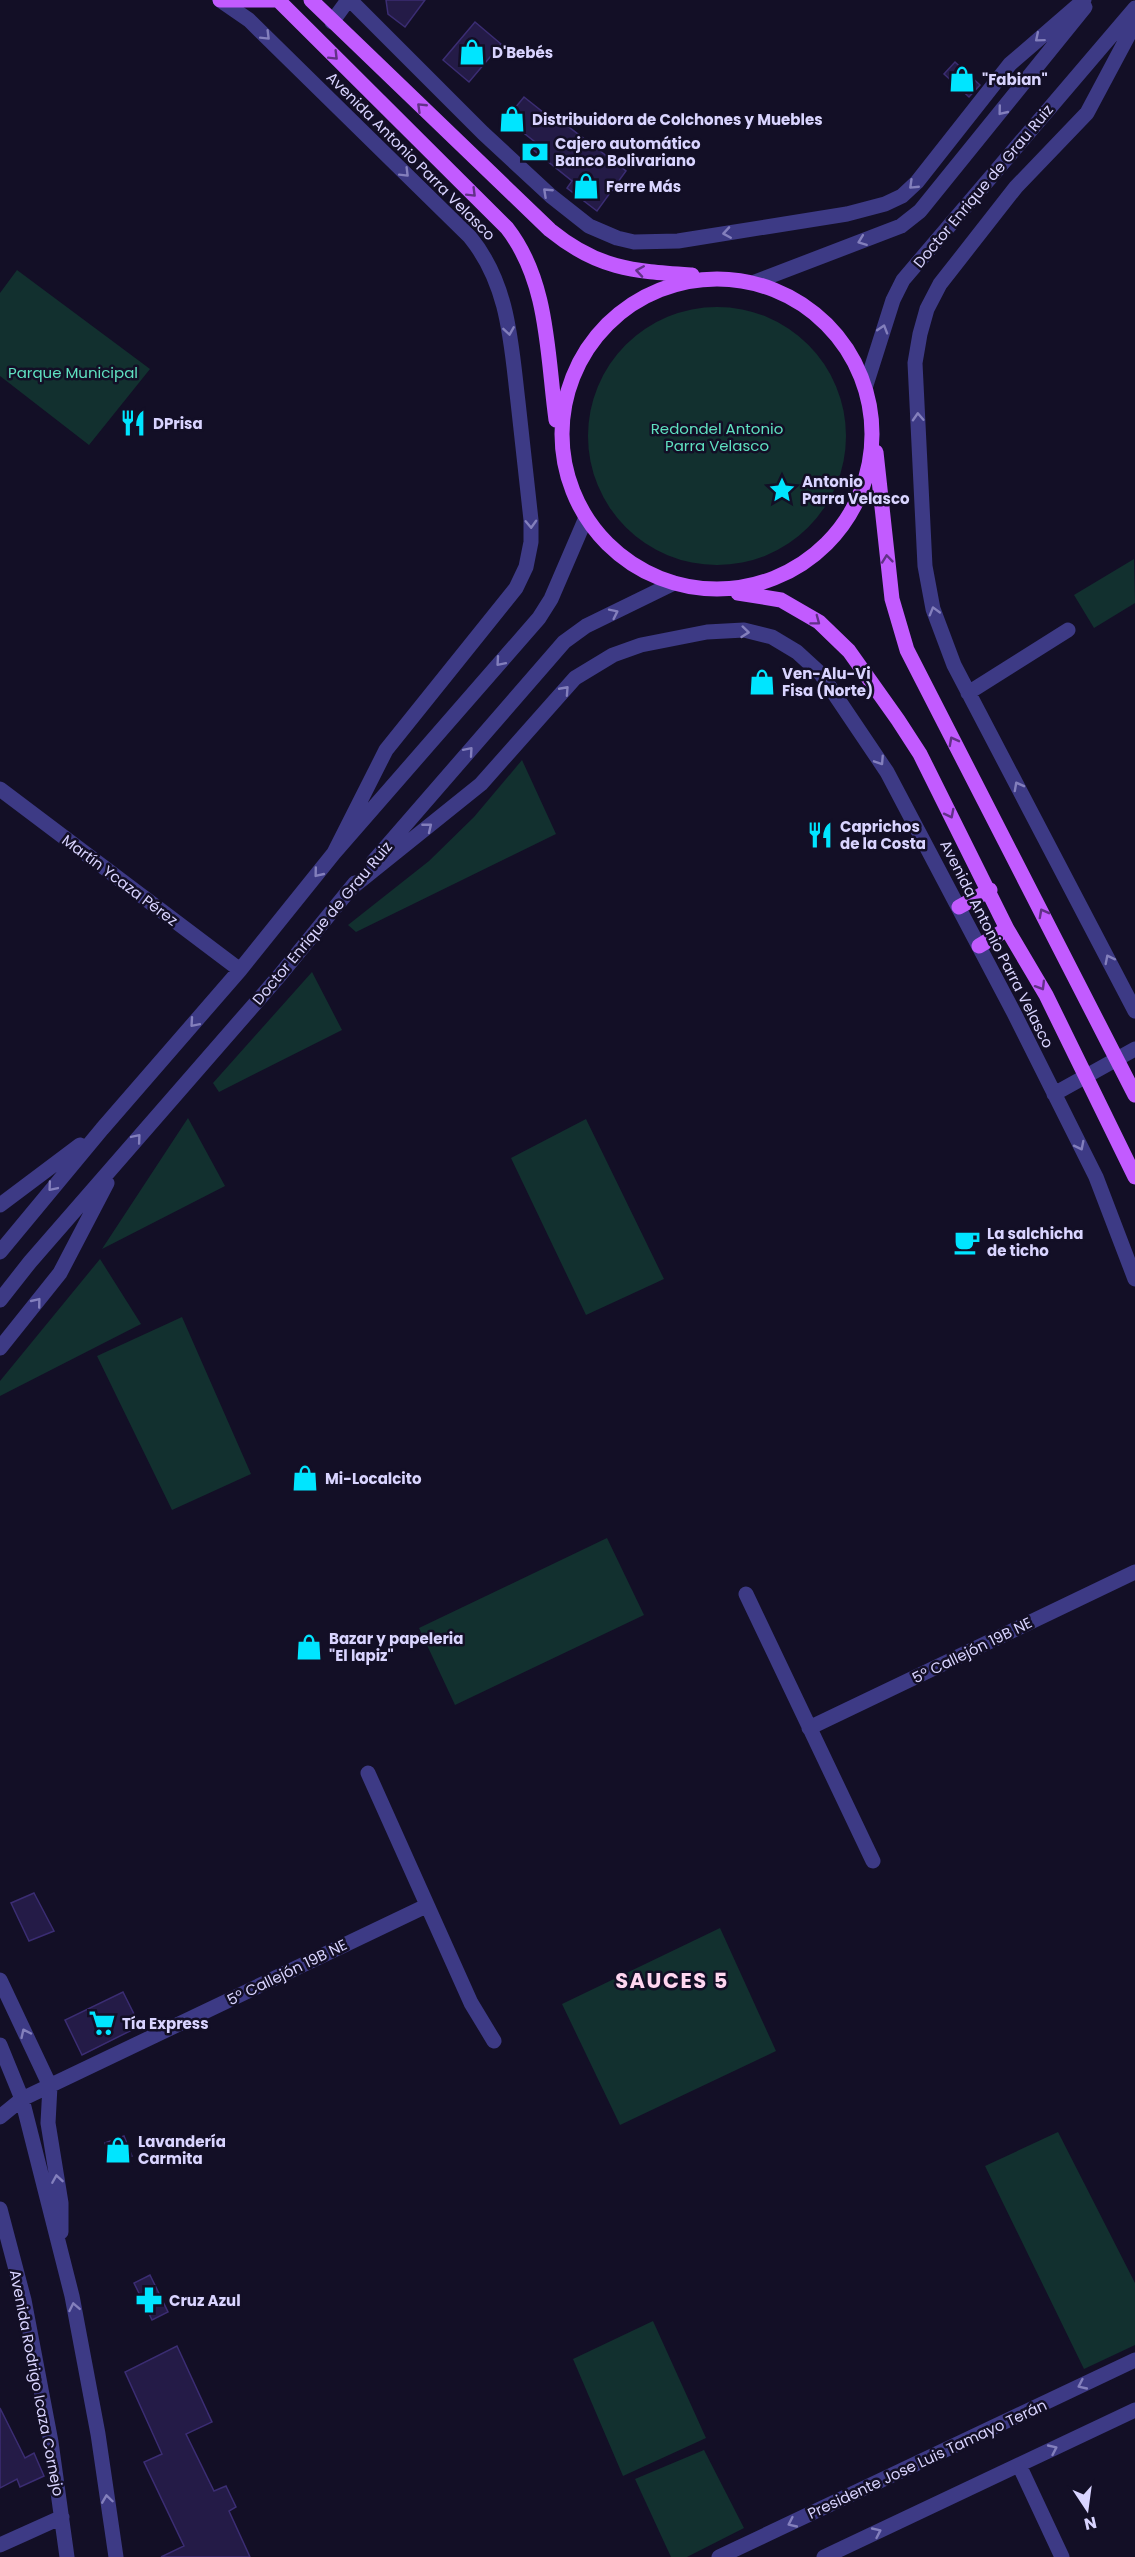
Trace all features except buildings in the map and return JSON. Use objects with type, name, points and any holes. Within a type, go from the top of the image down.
[{"type":"main road","points":[[220,0],[278,0]]},
{"type":"main road","name":"Avenida Antonio Parra Velasco","points":[[278,0],[507,228],[519,243],[530,264],[542,307],[561,452]]},
{"type":"main road","points":[[311,0],[549,230],[572,248],[596,261],[625,268],[652,273],[719,277],[755,282],[771,287],[817,313],[847,346],[866,385],[874,429],[892,599],[907,650],[1135,1095]]},
{"type":"main road","points":[[719,277],[666,286],[620,311],[583,353],[564,399],[561,452],[575,502],[585,520],[606,545],[650,575],[701,589],[754,585],[803,564],[842,528],[866,481],[874,429]]},
{"type":"main road","name":"Avenida Antonio Parra Velasco","points":[[701,589],[781,600],[819,622],[849,651],[920,754],[990,890],[1007,929],[1046,995],[1135,1177]]},
{"type":"main road","points":[[959,908],[990,890]]},
{"type":"main road","points":[[979,946],[1007,929]]},
{"type":"street","name":"Avenida Antonio Parra Velasco","points":[[220,0],[249,20],[470,237],[486,256],[496,280],[510,330],[531,520],[531,542],[526,567],[505,605],[386,750],[334,853]]},
{"type":"street","points":[[332,22],[349,0],[483,133],[570,213],[589,226],[617,238],[657,243],[847,214],[885,204],[902,195],[917,182],[1010,63],[1084,0]]},
{"type":"street","name":"Doctor Enrique de Grau Ruiz","points":[[755,282],[901,226],[920,211],[1091,0]]},
{"type":"street","name":"Doctor Enrique de Grau Ruiz","points":[[866,385],[890,308],[903,280],[1135,8]]},
{"type":"street","points":[[1135,23],[1087,112],[1016,187],[940,284],[927,309],[915,363],[925,566],[933,609],[954,665],[968,693],[1135,1011]]},
{"type":"street","points":[[0,1252],[102,1129],[240,970],[334,853],[539,618],[551,599],[585,520]]},
{"type":"street","name":"Doctor Enrique de Grau Ruiz","points":[[0,1300],[30,1262],[280,975],[349,890],[564,642],[586,626],[674,583]]},
{"type":"street","name":"Avenida Antonio Parra Velasco","points":[[349,890],[481,784],[575,678],[592,666],[641,645],[707,632],[744,630],[772,637],[797,652],[821,674],[887,772],[979,946],[1095,1177],[1135,1280]]},
{"type":"street","points":[[968,693],[1068,630]]},
{"type":"street","name":"Martín Ycaza Pérez","points":[[0,789],[240,970]]},
{"type":"street","points":[[1054,1094],[1135,1049]]},
{"type":"street","points":[[0,1205],[102,1129]]},
{"type":"street","points":[[0,1348],[60,1273],[119,1160]]},
{"type":"street","name":"5º Callejón 19B NE","points":[[809,1728],[1135,1572]]},
{"type":"street","points":[[746,1594],[873,1861]]},
{"type":"street","points":[[368,1773],[471,2003],[494,2041]]},
{"type":"street","name":"5º Callejón 19B NE","points":[[22,2099],[426,1906]]},
{"type":"street","points":[[0,1980],[50,2086],[48,2123],[61,2203],[62,2259]]},
{"type":"street","points":[[0,2045],[22,2099],[72,2296],[98,2434],[116,2557]]},
{"type":"street","points":[[0,2103],[22,2099]]},
{"type":"street","points":[[0,2117],[22,2099]]},
{"type":"street","name":"Avenida Rodrigo Icaza Cornejo","points":[[0,2209],[24,2300],[51,2442],[68,2557]]},
{"type":"street","name":"Presidente Jose Luis Tamayo Terán","points":[[719,2557],[1135,2360]]},
{"type":"street","points":[[824,2557],[1135,2410]]},
{"type":"street","points":[[1019,2465],[1062,2557]]},
{"type":"street","points":[[0,2545],[62,2517]]},
{"type":"green space","name":"Parque Municipal","points":[[17,270],[150,369],[89,445],[0,376],[0,293]]},
{"type":"green space","name":"Redondel Antonio Parra Velasco","points":[[717,307],[742,310],[778,322],[799,336],[817,354],[836,387],[843,411],[846,436],[843,461],[831,497],[817,518],[799,536],[766,555],[742,562],[717,565],[692,562],[656,550],[635,536],[617,518],[598,485],[591,461],[588,436],[591,411],[603,375],[617,354],[635,336],[668,317],[692,310]]},
{"type":"green space","points":[[1134,559],[1135,603],[1094,628],[1074,595]]},
{"type":"green space","points":[[522,760],[556,834],[356,932],[348,925],[429,861],[474,817]]},
{"type":"green space","points":[[312,972],[342,1030],[219,1092],[213,1083]]},
{"type":"green space","points":[[188,1118],[225,1186],[102,1249]]},
{"type":"green space","points":[[586,1119],[664,1279],[586,1315],[511,1158]]},
{"type":"green space","points":[[100,1259],[141,1324],[0,1396],[0,1381]]},
{"type":"green space","points":[[182,1317],[251,1474],[172,1510],[97,1356]]},
{"type":"green space","points":[[607,1538],[644,1615],[455,1705],[419,1628]]},
{"type":"green space","points":[[720,1928],[776,2051],[620,2125],[562,2004]]},
{"type":"green space","points":[[1058,2132],[1135,2283],[1135,2345],[1084,2369],[985,2166]]},
{"type":"green space","points":[[653,2321],[706,2438],[623,2476],[573,2359]]},
{"type":"green space","points":[[704,2450],[744,2528],[687,2557],[671,2557],[635,2479]]},
{"type":"place","name":"D'Bebés","points":[[472,52]]},
{"type":"place","name":"\"Fabian\"","points":[[962,79]]},
{"type":"place","name":"Distribuidora de Colchones y Muebles","points":[[512,119]]},
{"type":"place","name":"Cajero automático Banco Bolivariano","points":[[535,152]]},
{"type":"place","name":"Ferre Más","points":[[586,186]]},
{"type":"place","name":"DPrisa","points":[[133,423]]},
{"type":"place","name":"Antonio Parra Velasco","points":[[782,490]]},
{"type":"place","name":"Ven-Alu-Vi Fisa (Norte)","points":[[762,682]]},
{"type":"place","name":"Caprichos de la Costa","points":[[820,835]]},
{"type":"place","name":"La salchicha de ticho","points":[[967,1242]]},
{"type":"place","name":"Mi-Localcito","points":[[305,1478]]},
{"type":"place","name":"Bazar y papeleria \"El lapiz\"","points":[[309,1647]]},
{"type":"place","name":"Tía Express","points":[[102,2023]]},
{"type":"place","name":"Lavandería Carmita","points":[[118,2150]]},
{"type":"place","name":"Cruz Azul","points":[[149,2300]]},
{"type":"district","name":"SAUCES 5","points":[[672,1980]]}]
